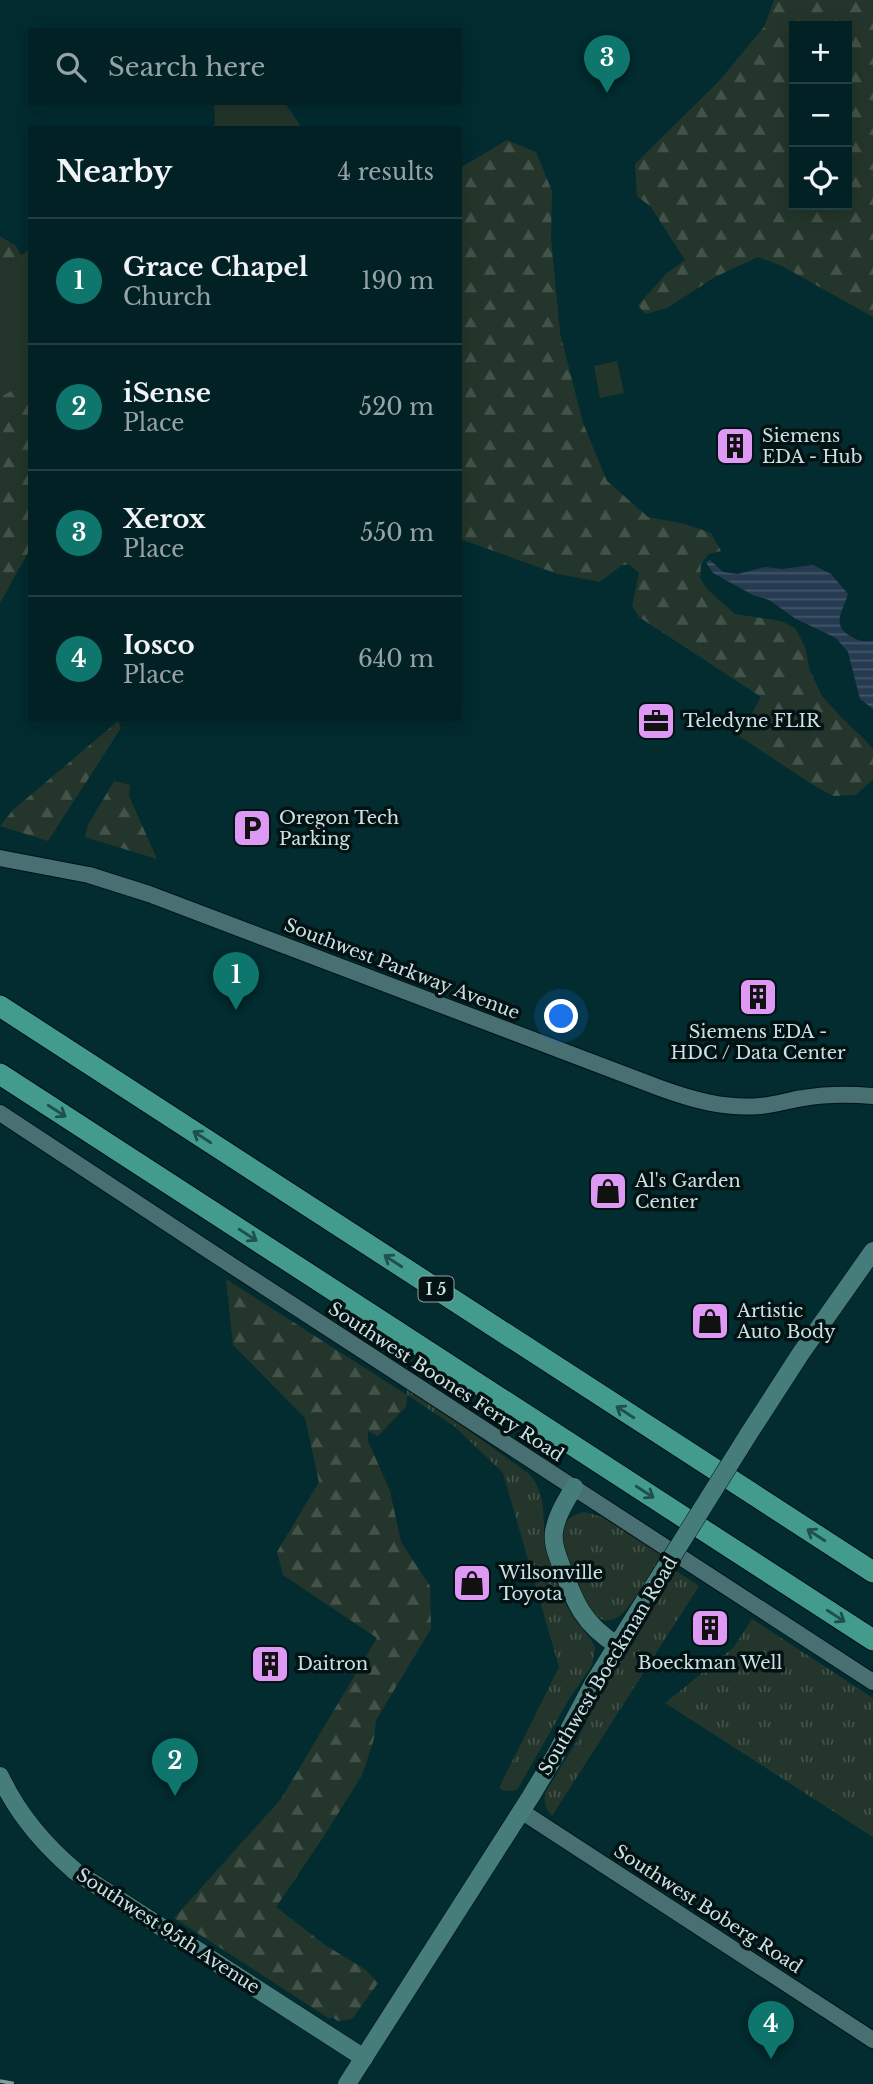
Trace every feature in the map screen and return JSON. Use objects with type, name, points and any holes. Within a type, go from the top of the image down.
[{"type":"highway","name":"I 5","points":[[0,1006],[873,1572]]},
{"type":"highway","points":[[0,1074],[873,1640]]},
{"type":"main road","name":"Southwest Boeckman Road","points":[[347,2084],[555,1756],[593,1684],[748,1435],[873,1251]]},
{"type":"main road","points":[[573,1488],[553,1534],[558,1557],[581,1612],[600,1633],[617,1645]]},
{"type":"main road","name":"Southwest 95th Avenue","points":[[0,1776],[8,1794],[31,1827],[48,1847],[76,1872],[364,2057]]},
{"type":"street","name":"Southwest Parkway Avenue","points":[[0,858],[89,875],[149,894],[660,1088],[706,1103],[751,1107],[810,1097],[844,1094],[873,1096]]},
{"type":"street","name":"Southwest Boones Ferry Road","points":[[0,1113],[873,1682]]},
{"type":"street","name":"Southwest Boberg Road","points":[[521,1811],[873,2040]]},
{"type":"green space","points":[[774,0],[873,0],[873,317],[782,266],[758,257],[715,277],[667,308],[645,314],[638,305],[667,273],[685,260],[651,207],[637,196],[635,164],[719,81],[764,27]]},
{"type":"green space","points":[[214,105],[286,105],[301,126],[213,126]]},
{"type":"green space","points":[[507,140],[536,152],[552,191],[551,238],[560,333],[583,423],[607,481],[648,517],[685,524],[711,533],[721,551],[709,554],[701,564],[700,578],[707,589],[735,614],[781,621],[795,628],[805,647],[810,671],[822,696],[873,750],[873,779],[856,795],[833,796],[739,736],[761,697],[639,617],[632,606],[639,573],[630,565],[622,565],[600,582],[558,574],[462,540],[462,167]]},
{"type":"green space","points":[[0,236],[16,246],[28,266],[28,553],[0,603]]},
{"type":"green space","points":[[28,250],[28,382],[0,397],[0,270]]},
{"type":"green space","points":[[617,361],[624,393],[600,398],[594,366]]},
{"type":"green space","points":[[118,721],[121,728],[48,841],[0,826],[13,810]]},
{"type":"green space","points":[[114,781],[130,785],[129,796],[157,859],[85,837],[88,825]]},
{"type":"green space","points":[[226,1279],[407,1395],[406,1407],[378,1436],[368,1431],[368,1441],[390,1491],[401,1542],[430,1586],[431,1629],[376,1720],[374,1739],[362,1775],[276,1907],[325,1945],[366,1970],[378,1983],[352,2019],[330,2019],[174,1918],[281,1799],[377,1638],[283,1575],[277,1552],[319,1482],[305,1418],[233,1345]]},
{"type":"green space","points":[[407,1386],[529,1474],[536,1483],[542,1501],[547,1551],[557,1582],[570,1612],[595,1647],[592,1665],[517,1790],[505,1791],[499,1788],[559,1667],[503,1473],[454,1426],[407,1395]]},
{"type":"green space","points":[[585,1512],[602,1517],[662,1554],[624,1612],[609,1620],[601,1619],[589,1608],[573,1575],[564,1547],[564,1528],[567,1521],[574,1515]]},
{"type":"green space","points":[[675,1570],[699,1586],[552,1816],[546,1805],[545,1793],[577,1741],[598,1697]]},
{"type":"green space","points":[[752,1619],[873,1698],[873,1837],[665,1703],[734,1647]]},
{"type":"water","points":[[710,560],[723,572],[738,574],[765,567],[782,569],[813,565],[831,574],[848,594],[840,617],[844,632],[856,639],[873,641],[873,709],[860,699],[848,652],[836,638],[796,619],[769,600],[753,595],[713,573],[706,562]]},
{"type":"railway","points":[[0,2081],[16,2084]]},
{"type":"place","name":"Xerox","points":[[607,93]]},
{"type":"place","name":"Siemens EDA - Hub","points":[[735,446]]},
{"type":"place","name":"Teledyne FLIR","points":[[656,721]]},
{"type":"place","name":"Oregon Tech Parking","points":[[252,828]]},
{"type":"place","name":"Siemens EDA - HDC / Data Center","points":[[758,997]]},
{"type":"place","name":"Grace Chapel","points":[[236,1010]]},
{"type":"place","name":"Al's Garden Center","points":[[608,1191]]},
{"type":"place","name":"Artistic Auto Body","points":[[710,1321]]},
{"type":"place","name":"Wilsonville Toyota","points":[[472,1583]]},
{"type":"place","name":"Boeckman Well","points":[[710,1628]]},
{"type":"place","name":"Daitron","points":[[270,1664]]},
{"type":"place","name":"iSense","points":[[175,1796]]},
{"type":"place","name":"Iosco","points":[[771,2059]]}]
